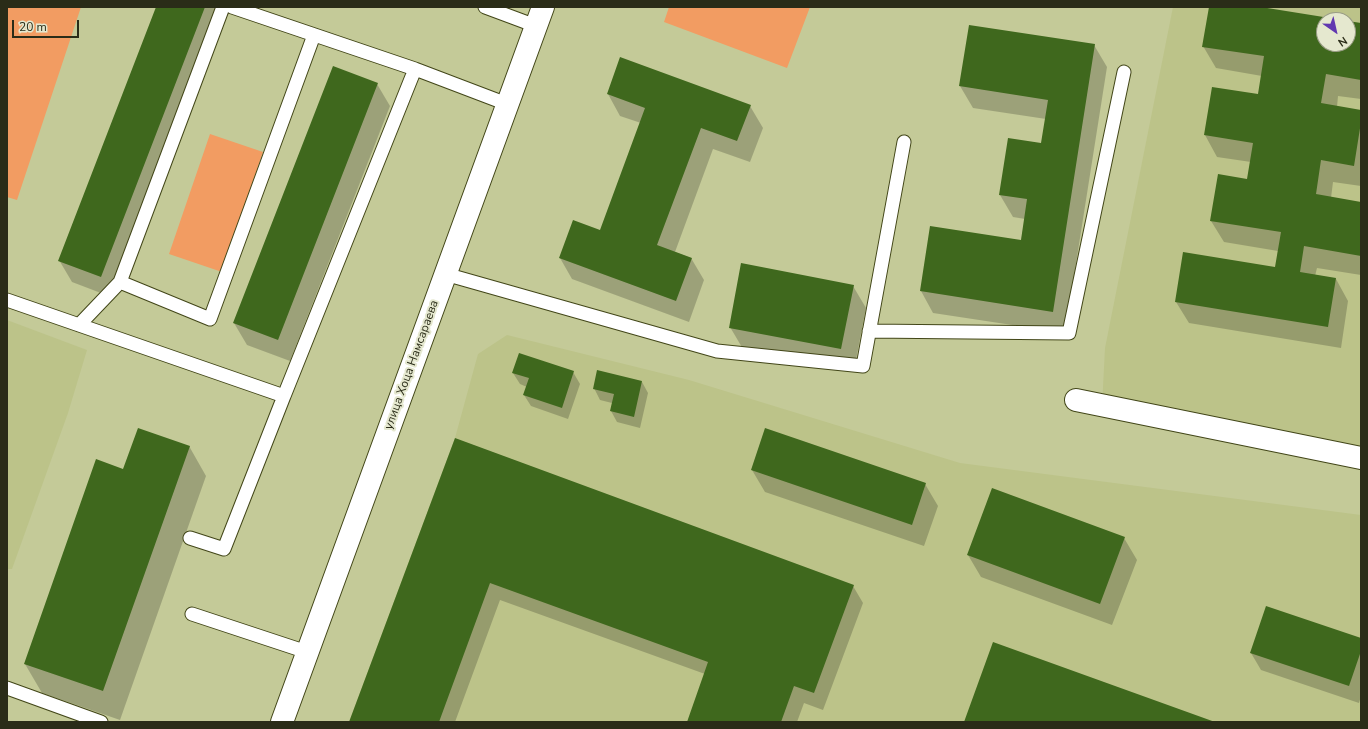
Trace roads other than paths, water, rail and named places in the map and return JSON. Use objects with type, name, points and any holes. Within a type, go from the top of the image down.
[{"type":"street","name":"улица Хоца Намсараева","points":[[282,722],[539,16]]},
{"type":"street","points":[[1076,400],[1361,458]]},
{"type":"lane","points":[[79,325],[120,282],[223,7]]},
{"type":"lane","points":[[232,7],[415,69],[507,104]]},
{"type":"lane","points":[[485,7],[539,16]]},
{"type":"lane","points":[[120,282],[210,319],[314,35]]},
{"type":"lane","points":[[190,538],[224,549],[415,69]]},
{"type":"lane","points":[[869,331],[1069,333],[1124,72]]},
{"type":"lane","points":[[445,274],[717,351],[862,366],[904,142]]},
{"type":"lane","points":[[7,300],[284,396]]},
{"type":"lane","points":[[192,614],[307,652]]},
{"type":"lane","points":[[7,688],[101,722]]}]
